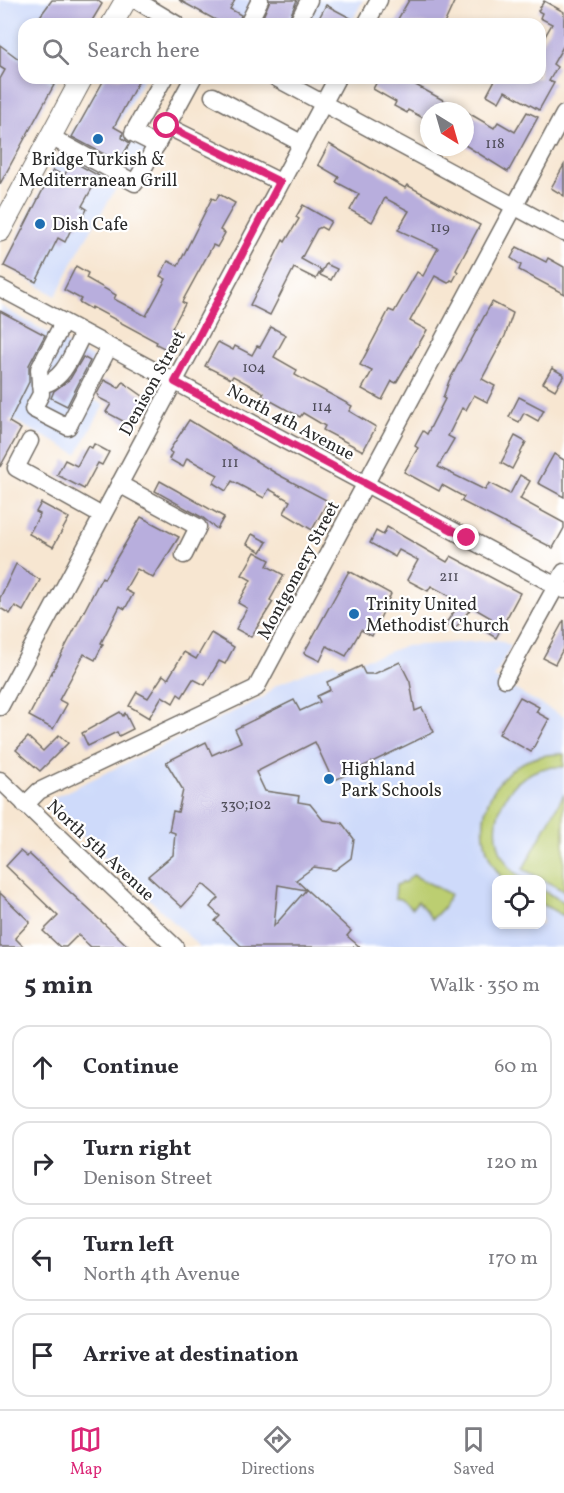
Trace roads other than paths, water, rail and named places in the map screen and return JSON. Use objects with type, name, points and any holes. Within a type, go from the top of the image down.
[{"type":"main road","points":[[116,18],[126,0]]},
{"type":"main road","points":[[0,231],[79,84]]},
{"type":"street","points":[[136,0],[166,18]]},
{"type":"street","points":[[251,18],[260,0]]},
{"type":"street","points":[[300,18],[309,0]]},
{"type":"street","points":[[369,18],[379,0]]},
{"type":"street","points":[[157,145],[133,133],[162,84]]},
{"type":"street","points":[[49,136],[135,183],[190,84]]},
{"type":"street","points":[[287,84],[564,232]]},
{"type":"street","name":"Denison Street","points":[[0,707],[334,84]]},
{"type":"street","points":[[213,96],[301,143]]},
{"type":"street","name":"Montgomery Street","points":[[25,805],[39,791],[256,688],[564,114]]},
{"type":"street","points":[[167,126],[280,182]]},
{"type":"street","name":"North 4th Avenue","points":[[0,288],[366,484],[562,582]]},
{"type":"street","points":[[63,323],[40,377],[41,394],[33,409],[68,427],[110,347]]},
{"type":"street","points":[[40,377],[52,384],[60,376],[83,333]]},
{"type":"street","points":[[30,441],[16,468],[102,516]]},
{"type":"street","points":[[119,484],[198,527],[184,555]]},
{"type":"street","points":[[505,679],[562,582]]},
{"type":"street","name":"North 5th Avenue","points":[[0,780],[176,947]]},
{"type":"place","name":"Bridge Turkish & Mediterranean Grill","points":[[98,139]]},
{"type":"place","name":"Dish Cafe","points":[[40,224]]},
{"type":"place","name":"Trinity United Methodist Church","points":[[354,614]]},
{"type":"place","name":"Highland Park Schools","points":[[329,779]]}]
